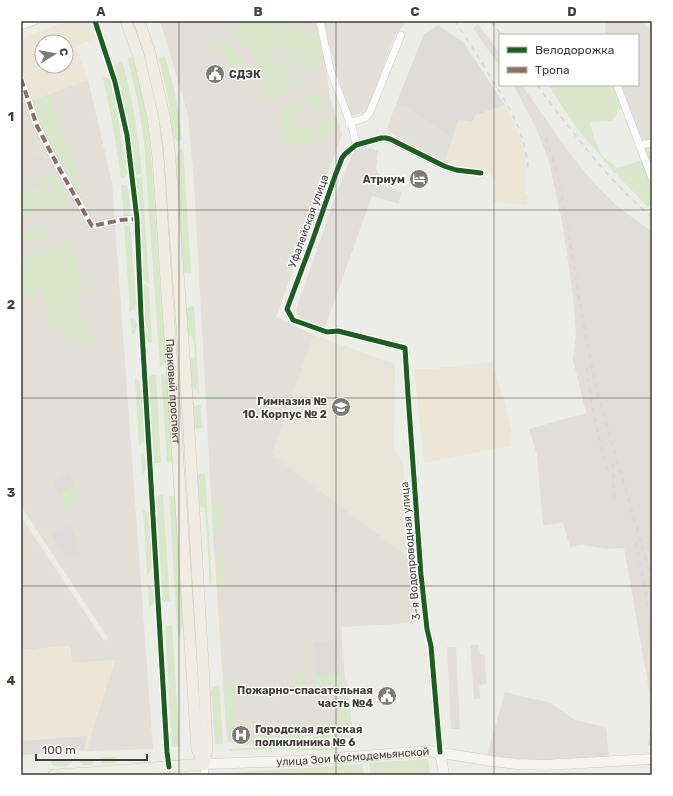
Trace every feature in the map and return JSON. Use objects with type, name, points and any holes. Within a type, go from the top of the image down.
[{"type":"main road","name":"Парковый проспект","points":[[126,21],[138,54],[150,104],[158,158],[198,749],[205,769]]},
{"type":"main road","name":"Парковый проспект","points":[[139,21],[151,57],[164,115],[168,147],[187,398],[204,674],[208,748],[205,769]]},
{"type":"main road","name":"улица Зои Космодемьянской","points":[[54,775],[88,774],[169,767],[205,769],[417,751],[440,752],[516,764],[545,765],[652,759]]},
{"type":"main road","points":[[440,752],[444,775]]},
{"type":"street","points":[[21,26],[34,21]]},
{"type":"street","points":[[95,21],[115,82],[127,135],[137,219],[141,315],[169,767]]},
{"type":"street","points":[[320,21],[330,69],[356,145],[367,141],[386,138],[444,166],[456,170],[481,173]]},
{"type":"street","points":[[349,123],[364,118],[370,112],[401,35]]},
{"type":"street","points":[[21,79],[37,126],[92,226],[121,220],[137,219]]},
{"type":"street","points":[[617,86],[652,178]]},
{"type":"street","points":[[639,145],[652,143]]},
{"type":"street","name":"Уфалейская улица","points":[[356,145],[345,154],[335,176],[287,309],[293,320],[313,328],[326,332],[338,331],[405,348]]},
{"type":"street","name":"3-я Водопроводная улица","points":[[405,348],[421,575],[431,646],[440,752]]},
{"type":"shaded area","points":[[68,21],[89,21],[95,39],[76,46],[88,80],[21,104],[21,38]]},
{"type":"shaded area","points":[[160,21],[317,21],[330,99],[342,134],[276,317],[314,335],[272,454],[409,557],[415,623],[341,627],[349,733],[227,742],[213,534],[194,182],[188,115]]},
{"type":"shaded area","points":[[324,21],[407,21],[395,36],[366,113],[349,116]]},
{"type":"shaded area","points":[[605,21],[641,21],[652,30],[652,170],[620,86],[639,86],[639,34],[606,34]]},
{"type":"shaded area","points":[[478,24],[499,53],[499,66],[473,28]]},
{"type":"shaded area","points":[[438,25],[463,42],[505,105],[476,115],[472,122],[458,120],[452,139],[409,109],[396,104],[424,34]]},
{"type":"shaded area","points":[[88,80],[112,182],[153,749],[87,751],[115,660],[72,663],[70,646],[21,650],[21,517],[104,641],[108,638],[21,506],[21,104]]},
{"type":"shaded area","points":[[514,86],[523,86],[570,154],[594,183],[617,206],[652,231],[652,707],[624,548],[609,549],[582,545],[570,547],[563,523],[543,525],[537,455],[529,429],[586,413],[573,360],[576,335],[573,296],[563,227],[549,161],[536,128]]},
{"type":"shaded area","points":[[396,104],[409,109],[452,139],[445,162],[440,161],[414,147],[388,131],[388,125]]},
{"type":"shaded area","points":[[505,105],[516,127],[525,154],[525,194],[528,195],[527,205],[493,202],[495,180],[491,176],[490,172],[455,168],[444,164],[458,120],[474,121],[476,115]]},
{"type":"shaded area","points":[[361,147],[371,148],[378,151],[376,168],[384,186],[401,192],[399,204],[372,196],[325,327],[301,319],[296,310],[338,189],[353,153],[356,149]]},
{"type":"shaded area","points":[[42,155],[49,174],[38,178],[41,186],[23,192],[21,185],[21,162]]},
{"type":"shaded area","name":"Гимназия № 10. Корпус № 2","points":[[314,335],[395,364],[394,450],[403,462],[409,557],[272,454]]},
{"type":"shaded area","points":[[492,362],[512,432],[510,446],[424,463],[414,369],[436,369],[442,367]]},
{"type":"shaded area","points":[[70,473],[74,487],[58,493],[54,480]]},
{"type":"shaded area","points":[[71,526],[81,553],[66,558],[51,534]]},
{"type":"shaded area","points":[[338,640],[340,674],[316,676],[313,642]]},
{"type":"shaded area","points":[[470,645],[479,645],[480,654],[485,655],[486,684],[479,685],[480,698],[474,699]]},
{"type":"shaded area","points":[[70,646],[72,663],[115,660],[87,751],[21,755],[21,650]]},
{"type":"shaded area","points":[[447,647],[456,647],[460,729],[451,729]]},
{"type":"shaded area","points":[[505,692],[551,703],[575,720],[606,727],[609,758],[535,760],[487,756]]},
{"type":"shaded area","points":[[652,713],[652,745],[648,745]]},
{"type":"shaded area","points":[[87,736],[84,750],[21,755],[21,741]]},
{"type":"green space","points":[[243,21],[275,21],[307,35],[318,35],[322,57],[307,72],[279,44],[269,54],[275,60],[277,59],[291,74],[290,75],[296,82],[279,98],[269,103],[261,78],[248,82],[215,47],[222,42],[244,62],[243,64],[249,70],[259,60],[240,40],[240,38],[232,32]]},
{"type":"green space","points":[[165,56],[179,113],[182,140],[177,141],[174,138],[168,99],[159,58]]},
{"type":"green space","points":[[133,57],[143,95],[153,180],[165,360],[164,364],[160,367],[144,143],[139,109],[128,59]]},
{"type":"green space","points":[[122,61],[137,131],[142,173],[135,176],[123,97],[114,65]]},
{"type":"green space","points":[[106,77],[110,79],[117,113],[127,172],[124,178],[121,178],[111,115],[103,78]]},
{"type":"green space","points":[[549,86],[614,86],[621,108],[612,121],[590,122],[594,138],[602,156],[617,168],[642,160],[652,185],[652,204],[647,206],[614,172],[576,127]]},
{"type":"green space","points":[[311,94],[318,95],[324,110],[315,113],[310,100],[299,104],[302,113],[290,117],[294,129],[309,124],[312,135],[323,131],[319,120],[327,118],[330,128],[330,135],[309,143],[289,144],[281,126],[283,112],[293,101]]},
{"type":"green space","points":[[49,96],[83,190],[79,191],[53,150],[33,103]]},
{"type":"green space","points":[[183,148],[191,273],[183,272],[176,157],[179,150]]},
{"type":"green space","points":[[53,173],[68,200],[62,218],[57,204],[21,216],[21,194],[39,188],[42,196],[54,192],[51,184],[42,187],[39,179]]},
{"type":"green space","points":[[142,176],[149,283],[142,281],[136,179]]},
{"type":"green space","points":[[121,185],[125,185],[128,188],[130,206],[128,216],[124,218]]},
{"type":"green space","points":[[124,224],[129,226],[131,232],[136,303],[134,309],[130,312]]},
{"type":"green space","points":[[41,225],[45,236],[26,243],[23,232]]},
{"type":"green space","points":[[68,242],[86,291],[74,296],[91,344],[85,346],[54,325],[40,289],[21,295],[21,260]]},
{"type":"green space","points":[[142,283],[149,287],[152,342],[146,342]]},
{"type":"green space","points":[[194,305],[199,394],[191,385],[189,360],[195,357],[193,337],[188,335],[186,309]]},
{"type":"green space","points":[[130,318],[135,320],[137,326],[132,335]]},
{"type":"green space","points":[[161,374],[165,377],[167,382],[173,458],[172,461],[167,463]]},
{"type":"green space","points":[[156,375],[161,463],[154,463],[148,376]]},
{"type":"green space","points":[[135,378],[138,380],[141,387],[145,437],[144,442],[139,446]]},
{"type":"green space","points":[[221,390],[221,392],[209,400],[206,399],[206,392]]},
{"type":"green space","points":[[197,405],[201,405],[202,428],[194,429],[192,408]]},
{"type":"green space","points":[[141,453],[146,458],[146,470],[142,474]]},
{"type":"green space","points":[[197,474],[205,474],[212,583],[210,584],[205,508],[199,506]]},
{"type":"green space","points":[[74,487],[80,501],[64,507],[58,493]]},
{"type":"green space","points":[[163,495],[170,601],[163,602],[156,496]]},
{"type":"green space","points":[[169,496],[175,496],[183,623],[179,638],[177,628]]},
{"type":"green space","points":[[213,501],[220,502],[221,517],[214,519]]},
{"type":"green space","points":[[143,510],[147,512],[149,516],[152,563],[151,570],[147,576]]},
{"type":"green space","points":[[221,521],[222,529],[214,531],[214,523]]},
{"type":"green space","points":[[223,551],[224,562],[216,563],[216,552]]},
{"type":"green space","points":[[224,564],[226,588],[218,588],[217,565]]},
{"type":"green space","points":[[148,585],[154,593],[154,600],[149,609]]},
{"type":"green space","points":[[172,625],[180,747],[172,747],[165,626]]},
{"type":"green space","points":[[340,675],[348,685],[353,737],[314,740],[314,732],[340,730],[337,683],[320,684],[320,693],[312,694],[312,682],[317,676]]},
{"type":"green space","points":[[306,677],[307,695],[294,698],[292,678]]},
{"type":"green space","points":[[233,682],[235,715],[232,715],[233,737],[229,737],[225,683]]},
{"type":"green space","points":[[219,684],[223,744],[215,744],[211,691],[213,687]]},
{"type":"green space","points":[[304,733],[304,740],[244,745],[243,736]]},
{"type":"green space","points":[[349,740],[347,745],[343,748],[328,751],[263,749],[230,751],[229,749]]},
{"type":"green space","points":[[116,757],[116,763],[106,764],[102,763],[100,758]]},
{"type":"green space","points":[[95,758],[95,761],[92,764],[88,765],[82,764],[78,759]]},
{"type":"green space","points":[[428,759],[430,775],[371,775],[369,763]]},
{"type":"green space","points":[[50,760],[73,760],[72,763],[62,767],[53,766]]},
{"type":"green space","points":[[362,764],[364,775],[229,775],[229,773]]},
{"type":"railway","points":[[455,21],[485,67],[517,124],[527,158],[528,170]]},
{"type":"railway","points":[[491,21],[500,34]]},
{"type":"railway","points":[[538,86],[598,163],[629,196],[652,217]]},
{"type":"railway","points":[[546,138],[562,199],[584,328],[598,395],[650,573]]},
{"type":"railway","points":[[587,368],[595,420],[608,471]]},
{"type":"railway","points":[[613,463],[614,498]]},
{"type":"railway","points":[[636,542],[652,626]]},
{"type":"marked path","points":[[21,79],[37,126],[92,226],[121,220],[137,219]]},
{"type":"cycle path","points":[[95,21],[115,82],[127,135],[137,219],[141,315],[169,767]]},
{"type":"cycle path","points":[[440,752],[431,646],[427,629],[421,575],[405,348],[338,331],[327,332],[293,320],[287,309],[342,158],[356,145],[386,138],[444,166],[456,170],[481,173]]},
{"type":"place","name":"СДЭК","points":[[215,74]]},
{"type":"place","name":"Атриум","points":[[419,179]]},
{"type":"place","name":"Гимназия № 10. Корпус № 2","points":[[341,407]]},
{"type":"place","name":"Пожарно-спасательная часть №4","points":[[387,696]]},
{"type":"place","name":"Городская детская поликлиника № 6","points":[[241,735]]}]
